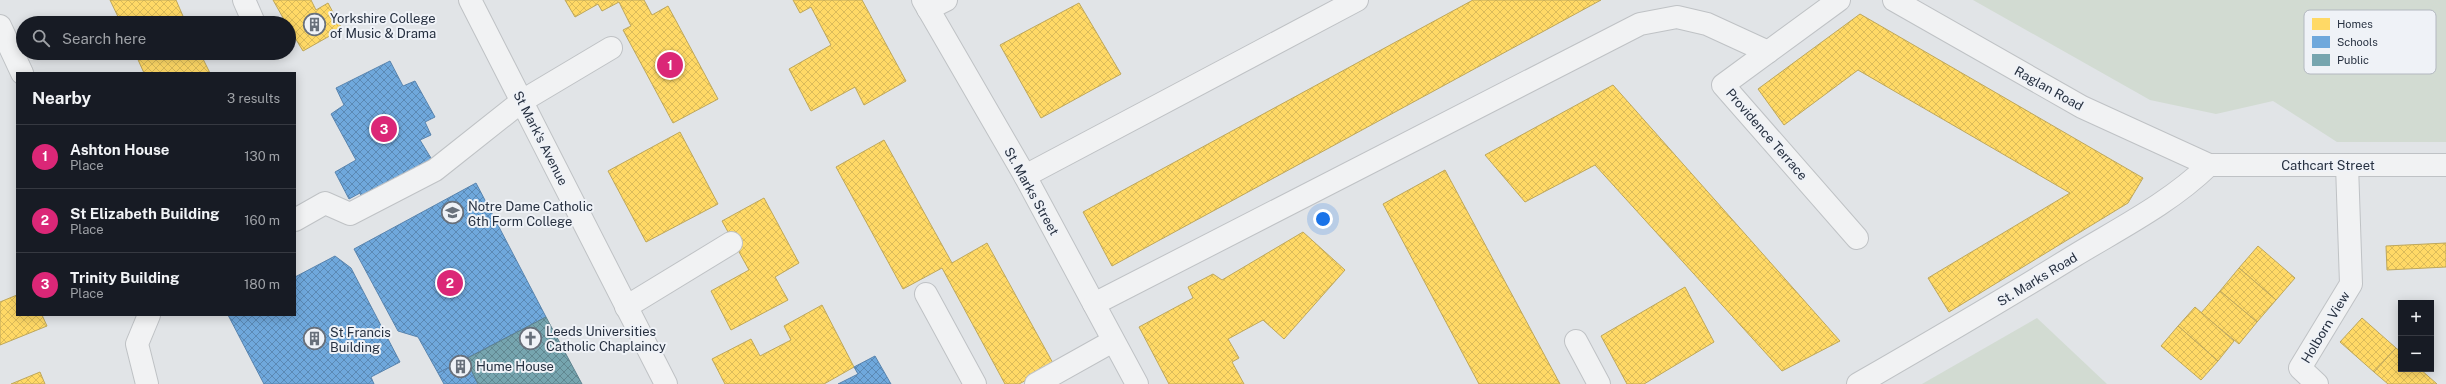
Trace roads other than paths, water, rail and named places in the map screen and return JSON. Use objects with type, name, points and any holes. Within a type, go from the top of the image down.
[{"type":"street","points":[[244,0],[251,16]]},
{"type":"street","name":"St Mark's Avenue","points":[[470,0],[666,384]]},
{"type":"street","points":[[1024,176],[1357,0]]},
{"type":"street","name":"Providence Terrace","points":[[1839,0],[1723,85],[1857,238]]},
{"type":"street","name":"Raglan Road","points":[[1894,0],[2082,107],[2209,165]]},
{"type":"street","name":"St. Marks Street","points":[[933,3],[1024,176],[1137,384]]},
{"type":"street","points":[[1094,304],[1640,24],[1677,17],[1707,24],[1768,52]]},
{"type":"street","points":[[0,26],[22,72]]},
{"type":"street","points":[[296,219],[324,203],[350,214],[435,170],[522,101],[611,48]]},
{"type":"street","name":"Cathcart Street","points":[[2209,165],[2446,165]]},
{"type":"street","name":"St. Marks Road","points":[[1858,384],[1952,330],[2151,210],[2194,179],[2209,165]]},
{"type":"street","name":"Holborn View","points":[[2317,384],[2300,368],[2351,284],[2348,165]]},
{"type":"street","points":[[626,308],[731,243]]},
{"type":"street","points":[[926,294],[975,384]]},
{"type":"street","points":[[146,384],[137,344],[149,316]]},
{"type":"street","points":[[1036,384],[1113,341]]},
{"type":"street","points":[[1576,341],[1599,384]]},
{"type":"place","name":"Yorkshire College of Music & Drama","points":[[314,25]]},
{"type":"place","name":"Ashton House","points":[[670,65]]},
{"type":"place","name":"Trinity Building","points":[[384,129]]},
{"type":"place","name":"Notre Dame Catholic 6th Form College","points":[[452,213]]},
{"type":"place","name":"St Elizabeth Building","points":[[450,283]]},
{"type":"place","name":"Leeds Universities Catholic Chaplaincy","points":[[531,338]]},
{"type":"place","name":"St Francis Building","points":[[314,339]]},
{"type":"place","name":"Hume House","points":[[461,366]]}]
